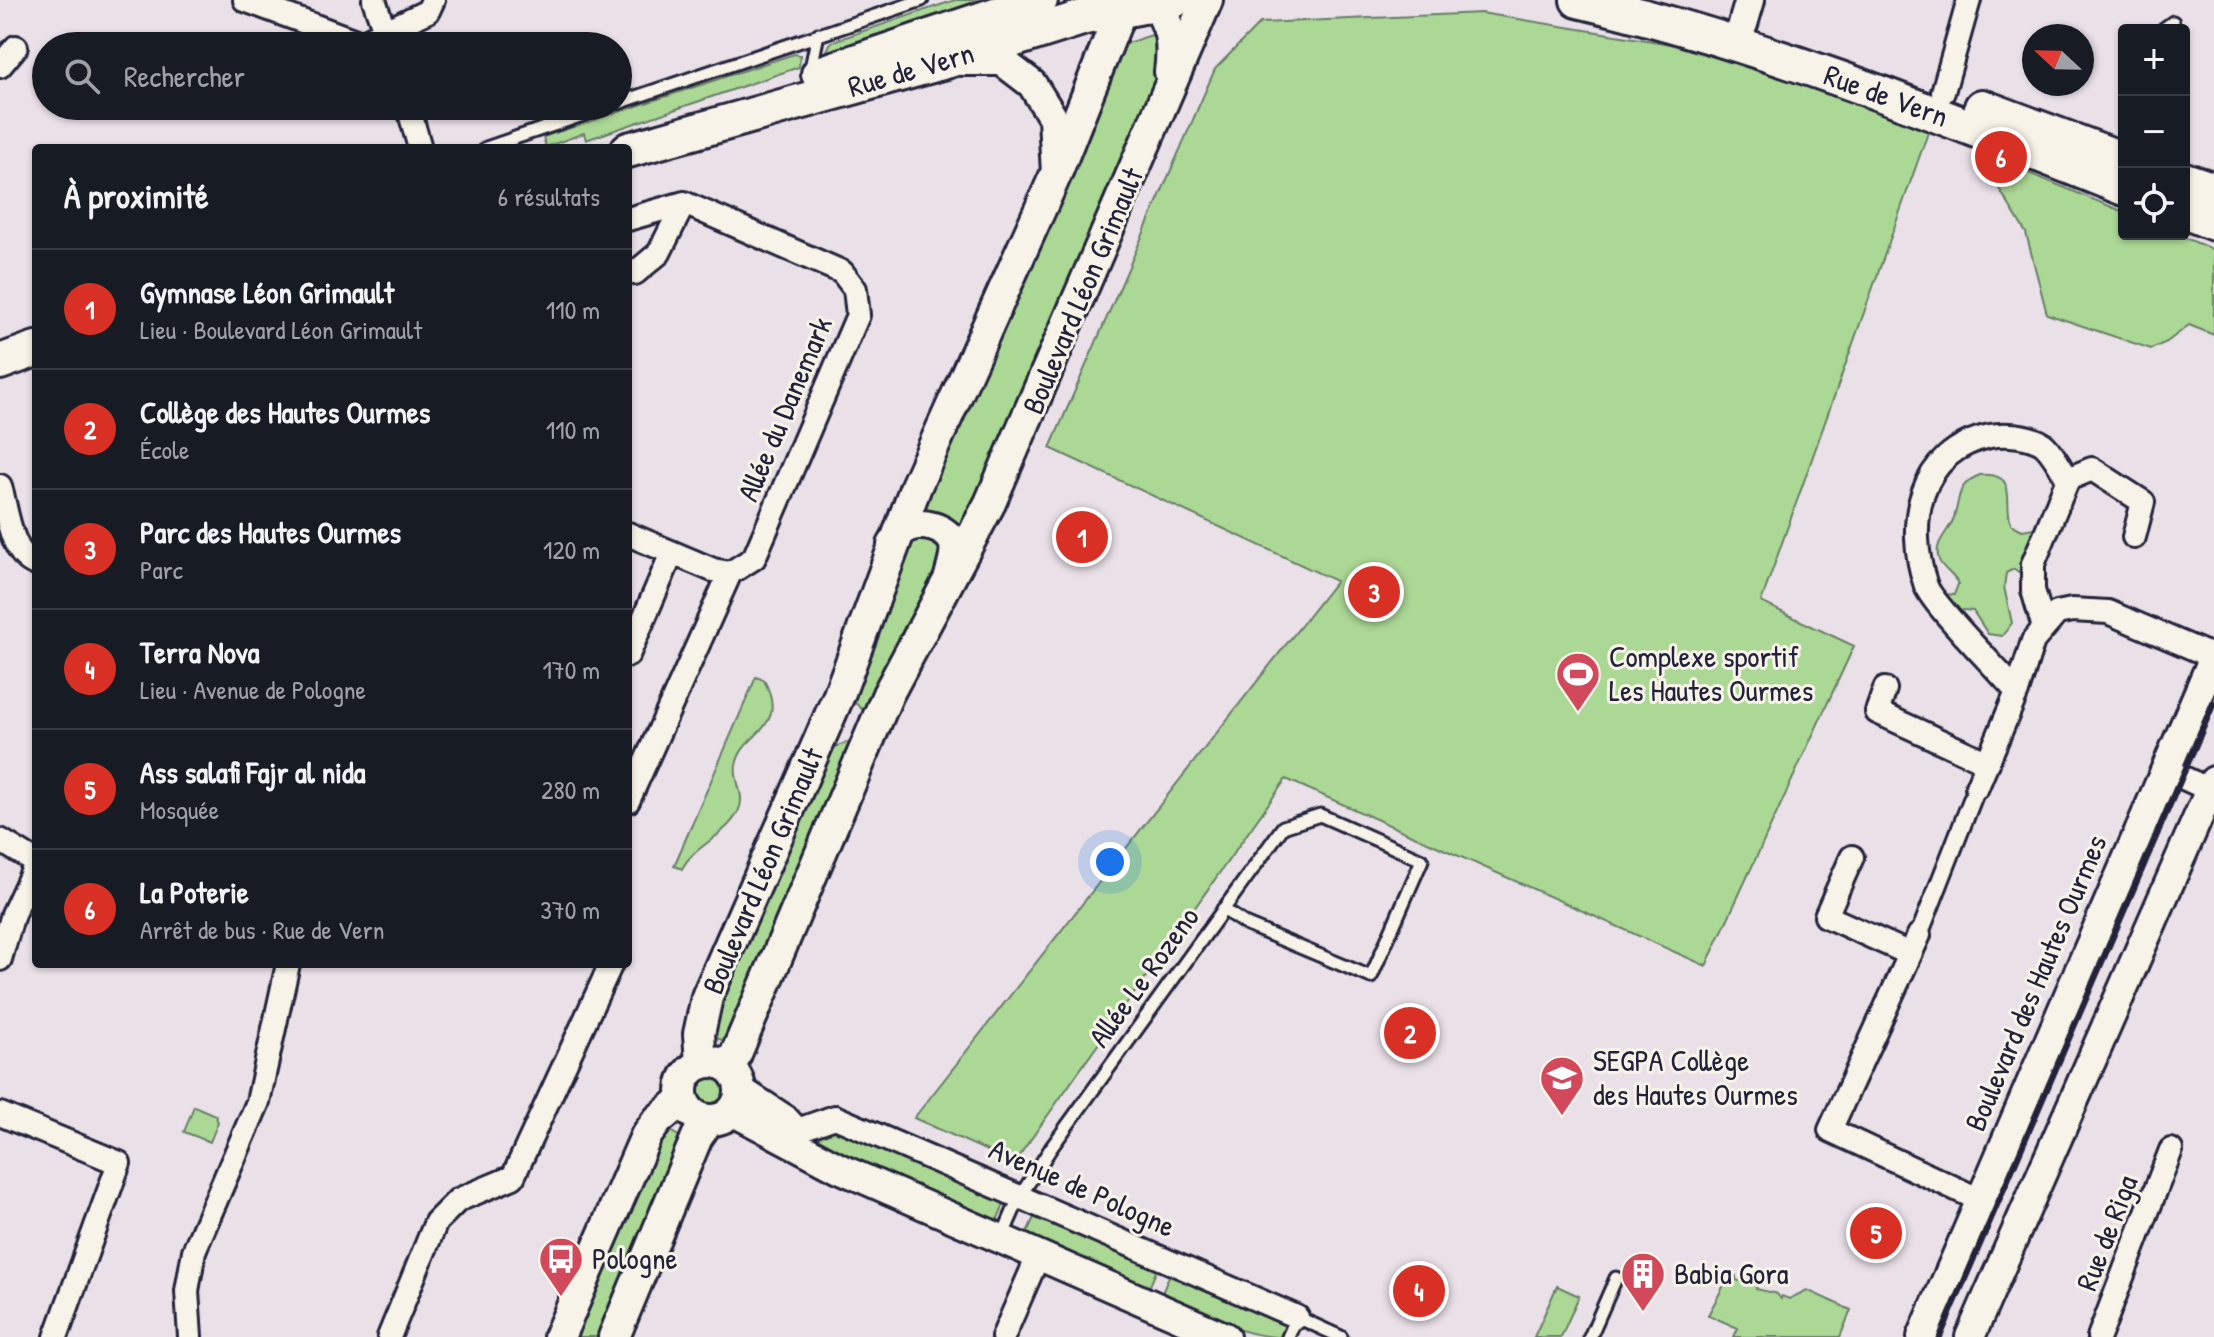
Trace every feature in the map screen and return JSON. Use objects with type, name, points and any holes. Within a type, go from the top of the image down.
[{"type":"main road","name":"Rue de Vern","points":[[638,147],[809,77],[1040,0]]},
{"type":"main road","name":"Boulevard Léon Grimault","points":[[614,1337],[697,1137],[722,1091],[883,706],[990,503],[1207,0]]},
{"type":"main road","name":"Rue de Vern","points":[[1578,0],[1743,23],[1947,118],[2118,163]]},
{"type":"main road","name":"Rue de Vern","points":[[1662,0],[1743,23],[1943,92],[2118,163]]},
{"type":"main road","name":"Rue de Vern","points":[[638,147],[1146,2]]},
{"type":"main road","name":"Boulevard Léon Grimault","points":[[722,1091],[699,1034],[707,997],[839,695],[892,545],[1056,174],[1146,2]]},
{"type":"main road","points":[[1146,2],[1170,27],[1174,42],[1166,97]]},
{"type":"main road","points":[[2190,182],[2214,190]]},
{"type":"main road","points":[[2190,213],[2214,223]]},
{"type":"main road","points":[[0,362],[32,350]]},
{"type":"main road","points":[[559,1337],[646,1136],[683,1099],[685,1078],[722,1091]]},
{"type":"street","points":[[245,0],[326,32]]},
{"type":"street","points":[[374,0],[385,32]]},
{"type":"street","points":[[397,32],[428,11],[433,0]]},
{"type":"street","points":[[1943,92],[1969,0]]},
{"type":"street","points":[[0,66],[16,47]]},
{"type":"street","points":[[946,61],[1002,61],[1024,75],[1053,118],[1056,174]]},
{"type":"street","points":[[412,120],[419,144]]},
{"type":"street","points":[[632,218],[684,203]]},
{"type":"street","points":[[632,273],[659,253],[684,203]]},
{"type":"street","name":"Allée du Danemark","points":[[684,203],[842,272],[855,289],[858,315],[754,558],[730,573]]},
{"type":"street","points":[[2017,692],[1927,590],[1915,538],[1922,490],[1937,466],[1965,441],[2004,433],[2043,444],[2068,479]]},
{"type":"street","points":[[2044,628],[2033,590],[2033,564],[2068,479],[2092,469],[2143,502],[2134,537]]},
{"type":"street","points":[[0,486],[17,546],[32,562]]},
{"type":"street","name":"Boulevard Léon Grimault","points":[[892,545],[906,528],[921,525],[939,528],[949,536],[954,546],[949,578]]},
{"type":"street","points":[[632,536],[713,570],[730,573],[632,792]]},
{"type":"street","points":[[632,646],[672,553]]},
{"type":"street","points":[[1980,1200],[1830,1130],[1914,945],[2017,692],[2033,641],[2057,613],[2072,610],[2108,612],[2213,660]]},
{"type":"street","name":"Boulevard des Hautes Ourmes","points":[[1922,1337],[2213,660]]},
{"type":"street","points":[[1885,689],[1877,712],[1934,747],[1988,763]]},
{"type":"street","points":[[1970,1337],[2212,785],[2166,770]]},
{"type":"street","points":[[0,840],[32,860]]},
{"type":"street","points":[[1852,857],[1826,916],[1914,945]]},
{"type":"street","points":[[0,959],[13,914],[32,872]]},
{"type":"street","points":[[190,1337],[187,1291],[194,1251],[258,1102],[287,968]]},
{"type":"street","points":[[389,1337],[436,1222],[458,1200],[513,1177],[609,968]]},
{"type":"street","points":[[722,1091],[784,1119],[815,1156]]},
{"type":"street","points":[[722,1091],[815,1156],[1225,1337]]},
{"type":"street","points":[[0,1114],[119,1163],[56,1337]]},
{"type":"street","name":"Avenue de Pologne","points":[[795,1131],[835,1117],[1019,1198],[1292,1327]]},
{"type":"street","name":"Rue de Riga","points":[[2099,1337],[2171,1150]]},
{"type":"street","points":[[1003,1337],[1039,1254]]},
{"type":"lane","points":[[632,98],[922,0]]},
{"type":"lane","points":[[809,77],[818,34]]},
{"type":"lane","points":[[498,144],[568,120]]},
{"type":"lane","name":"Allée Le Rozeno","points":[[1002,1237],[1019,1198],[1223,909],[1283,827],[1320,815],[1422,860],[1371,977],[1247,925],[1223,909]]},
{"type":"lane","points":[[1590,1337],[1616,1278]]},
{"type":"lane","name":"Avenue de Pologne","points":[[1292,1327],[1341,1337]]},
{"type":"green space","points":[[955,0],[1001,0],[823,59],[831,42]]},
{"type":"green space","points":[[1481,13],[1683,46],[1930,127],[1761,602],[1854,646],[1706,966],[1286,779],[1014,1163],[914,1118],[1336,581],[1050,448],[1215,69],[1260,23]]},
{"type":"green space","points":[[1161,32],[1161,91],[960,545],[913,517],[1115,47]]},
{"type":"green space","points":[[794,54],[800,55],[799,67],[586,140],[584,133],[554,144],[545,144],[543,137],[594,120],[632,120],[632,108]]},
{"type":"green space","points":[[1977,152],[2118,210],[2118,240],[2190,240],[2214,250],[2214,335],[2189,325],[2167,342],[2151,349],[2047,314],[2026,233]]},
{"type":"green space","points":[[1980,475],[1992,475],[2005,483],[2011,524],[2022,530],[2034,528],[2022,574],[2014,569],[2006,573],[2004,587],[2012,623],[2002,636],[1988,634],[1973,611],[1963,610],[1957,616],[1939,593],[1954,595],[1958,584],[1939,560],[1939,544],[1953,520],[1962,489]]},
{"type":"green space","points":[[921,532],[950,552],[870,716],[846,695],[907,539]]},
{"type":"green space","points":[[756,677],[764,680],[772,710],[768,720],[740,753],[736,765],[741,794],[738,812],[682,869],[674,866]]},
{"type":"green space","points":[[863,736],[730,1039],[724,1041],[707,1034],[825,751]]},
{"type":"green space","points":[[712,1077],[723,1081],[727,1092],[723,1103],[712,1107],[701,1103],[697,1092],[701,1081]]},
{"type":"green space","points":[[194,1106],[215,1115],[218,1122],[210,1142],[184,1132]]},
{"type":"green space","points":[[829,1125],[1006,1199],[994,1228],[841,1162],[808,1129]]},
{"type":"green space","points":[[669,1130],[686,1141],[603,1337],[570,1337],[639,1166]]},
{"type":"green space","points":[[1036,1213],[1158,1267],[1146,1295],[1023,1241]]},
{"type":"green space","points":[[1171,1272],[1286,1324],[1280,1337],[1236,1329],[1159,1300]]},
{"type":"green space","points":[[1730,1274],[1736,1276],[1736,1280],[1757,1285],[1756,1289],[1777,1294],[1781,1299],[1782,1296],[1789,1299],[1807,1290],[1851,1310],[1840,1337],[1734,1337],[1738,1328],[1708,1315]]},
{"type":"green space","points":[[1557,1286],[1579,1296],[1561,1337],[1534,1337]]},
{"type":"railway","points":[[1940,1337],[2214,703]]},
{"type":"place","name":"La Poterie","points":[[2001,157]]},
{"type":"place","name":"Gymnase Léon Grimault","points":[[1082,537]]},
{"type":"place","name":"Parc des Hautes Ourmes","points":[[1374,592]]},
{"type":"place","name":"Complexe sportif Les Hautes Ourmes","points":[[1578,713]]},
{"type":"place","name":"Collège des Hautes Ourmes","points":[[1410,1033]]},
{"type":"place","name":"SEGPA Collège des Hautes Ourmes","points":[[1562,1117]]},
{"type":"place","name":"Ass salafi Fajr al nida","points":[[1876,1233]]},
{"type":"place","name":"Terra Nova","points":[[1419,1291]]},
{"type":"place","name":"Pologne","points":[[561,1298]]},
{"type":"place","name":"Babia Gora","points":[[1643,1313]]}]
